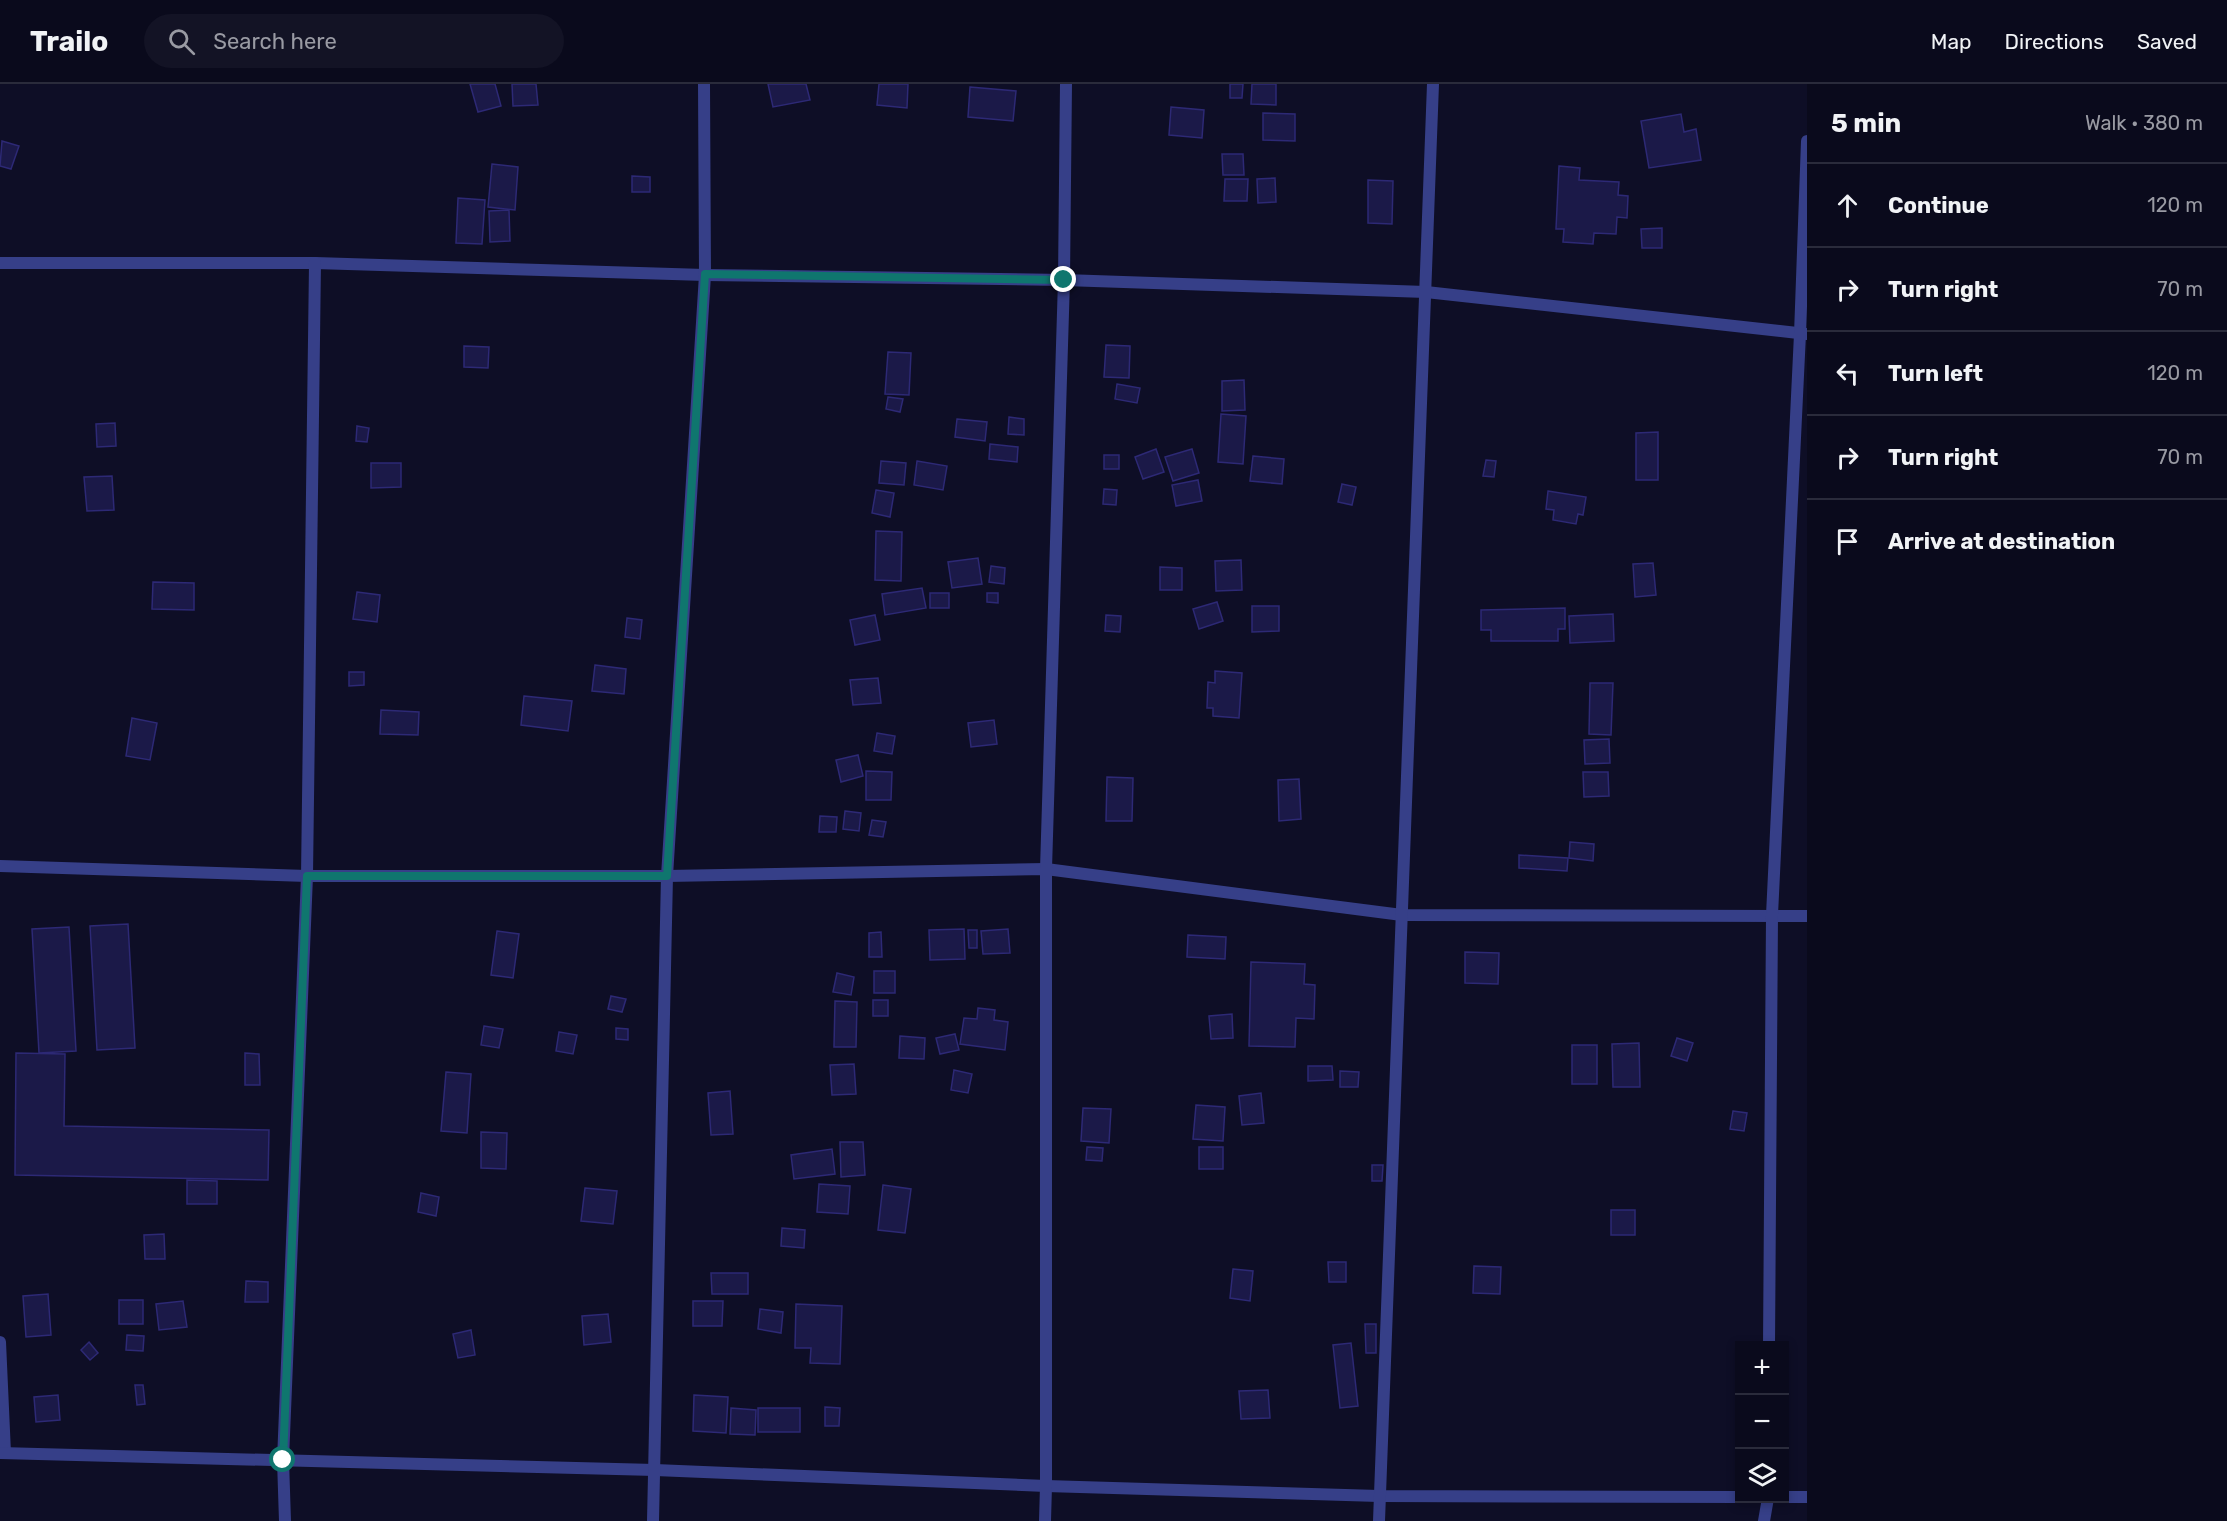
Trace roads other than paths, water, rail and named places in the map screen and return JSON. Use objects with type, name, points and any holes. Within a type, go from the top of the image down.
[{"type":"street","points":[[653,1521],[667,876],[705,274],[704,84]]},
{"type":"street","points":[[1045,1521],[1046,869],[1064,280],[1066,84]]},
{"type":"street","points":[[1379,1521],[1433,84]]},
{"type":"street","points":[[1769,1341],[1772,915],[1804,334],[1807,141]]},
{"type":"street","points":[[0,263],[315,263],[705,274],[1064,280],[1426,292],[1804,334]]},
{"type":"street","points":[[285,1521],[283,1460],[307,876],[315,263]]},
{"type":"street","points":[[0,866],[307,876],[667,876],[1046,869],[1402,915],[1807,916]]},
{"type":"street","points":[[0,1342],[3,1453],[655,1470],[1046,1486],[1379,1496],[1735,1497]]},
{"type":"street","points":[[1789,1497],[1807,1497]]},
{"type":"street","points":[[1764,1521],[1767,1503]]}]
